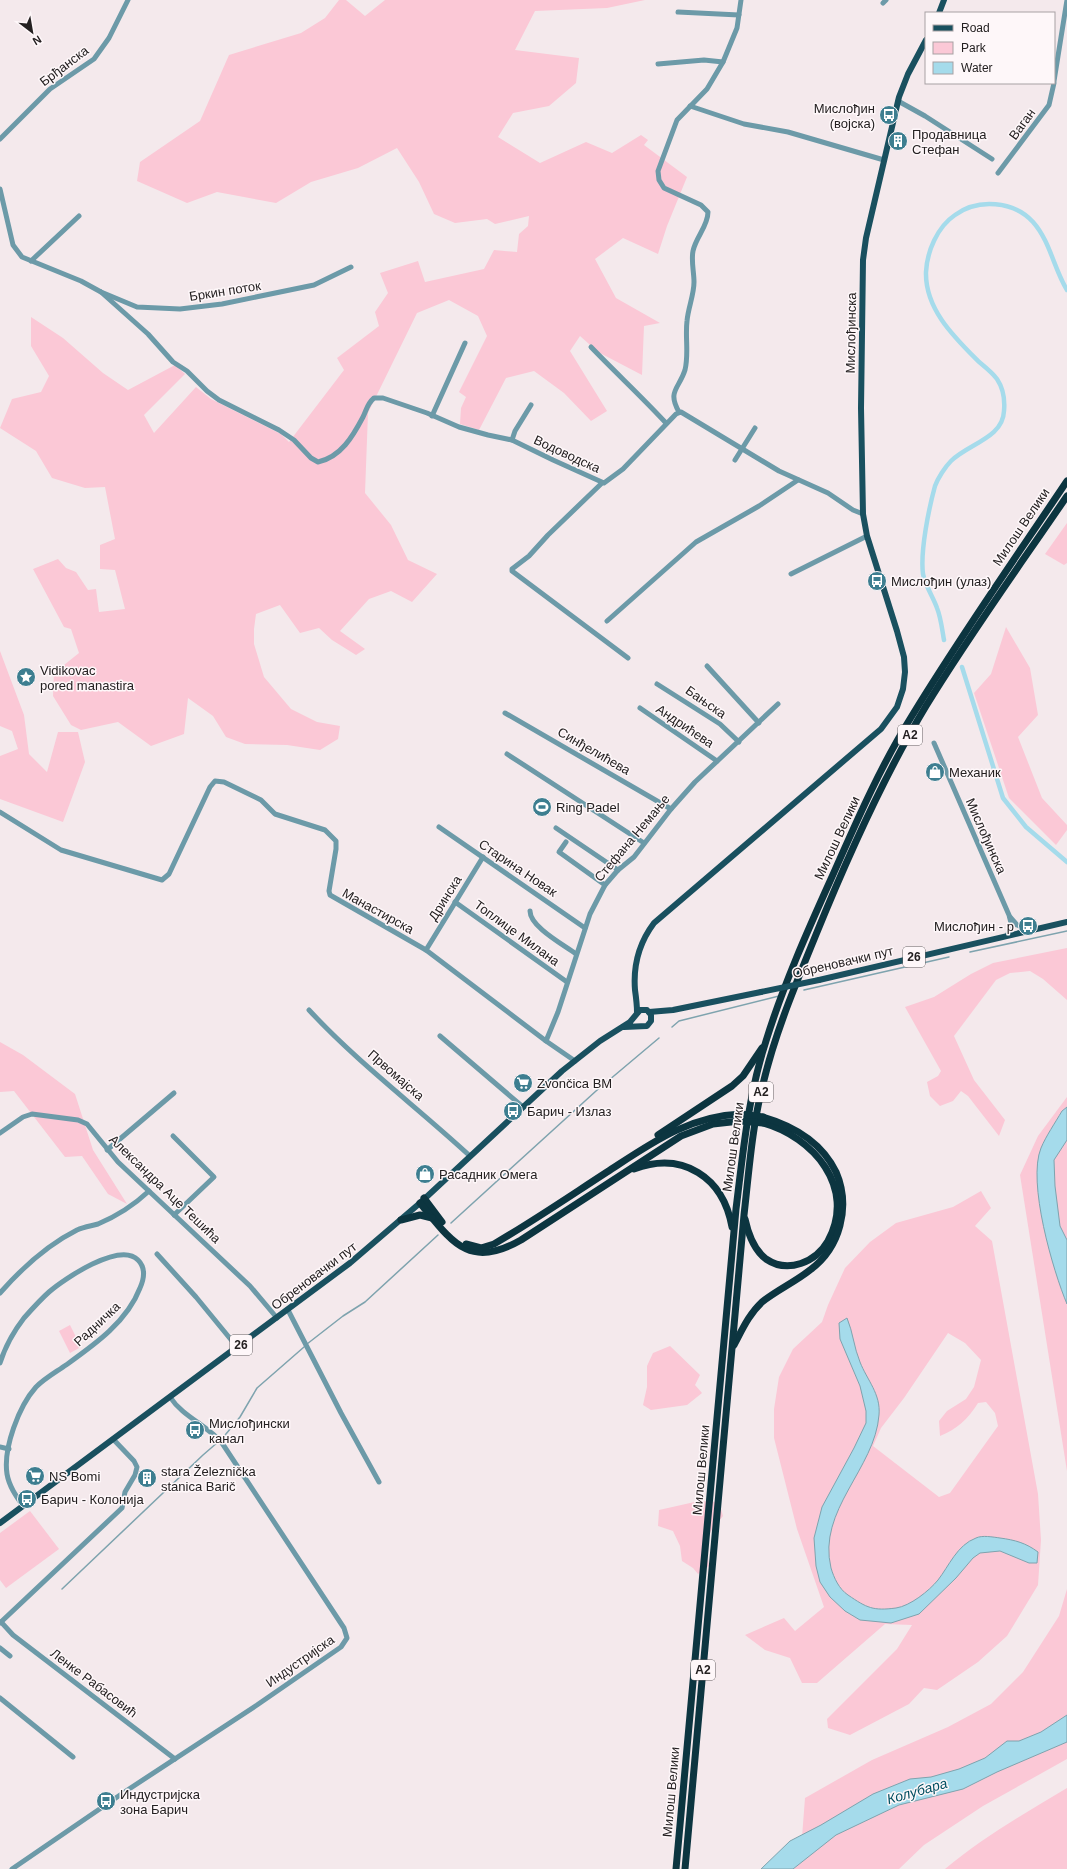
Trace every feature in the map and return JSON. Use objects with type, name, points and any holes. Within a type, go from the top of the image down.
[{"type":"highway","name":"Милош Велики","points":[[676,1869],[734,1235],[747,1121],[765,1043],[799,953],[844,848],[900,735],[1001,579],[1067,481]]},
{"type":"highway","name":"Милош Велики","points":[[685,1869],[744,1215],[755,1119],[771,1053],[783,1015],[836,887],[885,781],[927,705],[971,636],[1067,496]]},
{"type":"highway","points":[[634,1154],[642,1145],[732,1086],[746,1071],[765,1043]]},
{"type":"highway","points":[[422,1201],[460,1241],[475,1247],[487,1247],[499,1241],[634,1154],[675,1130],[700,1120],[720,1115],[741,1117],[763,1120],[795,1130],[810,1140],[823,1152],[838,1177],[842,1194],[842,1213],[839,1230],[826,1255],[810,1271],[769,1297],[756,1309],[744,1325],[732,1349]]},
{"type":"highway","points":[[422,1201],[433,1218],[452,1239],[463,1247],[478,1253],[495,1252],[521,1240],[660,1149],[691,1131],[741,1117]]},
{"type":"highway","points":[[744,1215],[751,1239],[760,1253],[766,1259],[784,1266],[802,1264],[816,1255],[828,1241],[834,1223],[836,1211],[835,1190],[830,1174],[821,1160],[813,1151],[793,1136],[763,1120]]},
{"type":"highway","points":[[623,1174],[641,1166],[659,1162],[677,1164],[698,1172],[714,1185],[723,1199],[729,1212],[734,1235]]},
{"type":"highway","points":[[401,1220],[420,1215],[433,1218]]},
{"type":"main road","points":[[939,12],[944,0]]},
{"type":"main road","name":"Мислођинска","points":[[636,1014],[634,974],[637,954],[644,938],[654,923],[881,729],[892,715],[901,698],[905,677],[904,657],[867,536],[863,514],[861,408],[863,260],[866,238],[898,101],[903,86],[925,42]]},
{"type":"main road","name":"Обреновачки пут","points":[[648,1011],[670,1010],[819,980],[1008,934],[1067,922]]},
{"type":"main road","points":[[635,990],[652,1020]]},
{"type":"main road","name":"26","points":[[636,1014],[644,1009],[648,1011]]},
{"type":"main road","name":"Обреновачки пут","points":[[652,1020],[670,1010]]},
{"type":"main road","points":[[636,1014],[635,1022],[640,1026]]},
{"type":"main road","name":"Обреновачки пут","points":[[0,1523],[350,1263],[401,1220],[575,1060],[600,1041],[624,1027],[636,1014]]},
{"type":"main road","name":"26","points":[[640,1026],[647,1026],[652,1020]]},
{"type":"main road","name":"Обреновачки пут","points":[[624,1027],[640,1026]]},
{"type":"street","name":"Брђанска","points":[[0,139],[50,89],[94,59],[109,38],[128,0]]},
{"type":"street","points":[[741,0],[737,28],[723,62],[707,89],[674,124],[658,171],[658,176],[664,188],[701,205],[708,212],[708,218],[695,244],[693,252],[694,285],[687,320],[686,363],[673,395],[674,403],[678,412],[682,412],[798,480],[824,490],[853,510],[863,514]]},
{"type":"street","name":"Ваган","points":[[1055,76],[1067,0]]},
{"type":"street","points":[[678,12],[740,15]]},
{"type":"street","points":[[658,64],[704,60],[723,62]]},
{"type":"street","name":"Ваган","points":[[998,173],[1049,105],[1054,84]]},
{"type":"street","points":[[898,101],[925,116],[992,159]]},
{"type":"street","points":[[690,106],[744,124],[788,132],[884,160]]},
{"type":"street","name":"Бркин поток","points":[[0,189],[13,245],[18,254],[31,261],[81,281],[101,292],[137,308],[180,309],[222,304],[314,285],[351,268]]},
{"type":"street","points":[[31,261],[78,216]]},
{"type":"street","name":"Бркин поток","points":[[101,292],[148,334],[174,362],[213,395],[279,430],[294,440],[302,448]]},
{"type":"street","points":[[432,416],[465,343]]},
{"type":"street","points":[[591,347],[634,388],[666,423]]},
{"type":"street","name":"Водоводска","points":[[302,448],[311,458],[318,462],[334,457],[344,447],[364,415],[367,404],[374,398],[383,398],[459,427],[512,440],[602,482],[608,480],[623,469],[678,412]]},
{"type":"street","points":[[512,440],[515,431],[531,405]]},
{"type":"street","points":[[735,460],[755,428]]},
{"type":"street","points":[[607,621],[696,542],[759,506],[798,480]]},
{"type":"street","points":[[602,482],[529,556],[512,569],[512,572],[628,658]]},
{"type":"street","points":[[791,574],[867,536]]},
{"type":"street","points":[[707,666],[759,723]]},
{"type":"street","name":"Бањска","points":[[657,684],[720,724],[739,742]]},
{"type":"street","name":"Стефана Немање","points":[[546,1041],[556,1018],[566,982],[590,914],[605,885],[618,870],[625,867],[634,857],[671,809],[695,782],[778,704]]},
{"type":"street","name":"Андрићева","points":[[640,708],[717,761]]},
{"type":"street","name":"Синђелићева","points":[[505,713],[671,809]]},
{"type":"street","name":"Мислођинска","points":[[934,743],[1009,915],[1017,925],[1029,930]]},
{"type":"street","points":[[507,754],[644,843]]},
{"type":"street","name":"Манастирска","points":[[0,812],[61,850],[162,880],[169,874],[210,787],[215,781],[224,782],[261,800],[275,814],[325,830],[336,841],[329,891],[330,895],[426,950],[546,1041],[575,1060]]},
{"type":"street","name":"Старина Новак","points":[[439,827],[585,928]]},
{"type":"street","points":[[556,828],[618,870]]},
{"type":"street","points":[[566,842],[559,852],[605,885]]},
{"type":"street","name":"Дринска","points":[[426,950],[483,857]]},
{"type":"street","name":"Топлице Милана","points":[[455,902],[566,982]]},
{"type":"street","points":[[530,911],[530,916],[538,927],[576,954]]},
{"type":"street","name":"Мислођинска","points":[[1008,934],[1010,923],[1009,915]]},
{"type":"street","name":"Првомајска","points":[[309,1010],[331,1033],[470,1156]]},
{"type":"street","points":[[440,1036],[523,1107]]},
{"type":"street","points":[[107,1150],[174,1093]]},
{"type":"street","name":"Александра Аце Тешића","points":[[0,1133],[23,1117],[32,1114],[78,1120],[87,1124],[107,1150],[149,1192],[250,1286],[277,1318]]},
{"type":"street","points":[[173,1136],[214,1177],[174,1215]]},
{"type":"street","points":[[0,1293],[22,1269],[61,1239],[79,1229],[98,1224],[128,1209],[149,1192]]},
{"type":"street","points":[[157,1254],[238,1347]]},
{"type":"street","name":"Радничка","points":[[0,1363],[11,1338],[25,1318],[48,1292],[72,1275],[103,1259],[119,1255],[134,1257],[139,1261],[144,1280],[134,1303],[101,1338],[38,1385],[30,1394],[20,1412],[9,1448],[8,1475],[13,1492],[23,1506]]},
{"type":"street","points":[[288,1310],[305,1340],[341,1413],[379,1482]]},
{"type":"street","name":"Индустријска","points":[[12,1869],[341,1647],[347,1638],[344,1628],[222,1443],[209,1430],[182,1412],[170,1397]]},
{"type":"street","points":[[1,1623],[86,1541],[120,1511],[125,1492],[135,1475],[137,1467],[134,1461],[113,1439]]},
{"type":"street","points":[[0,1447],[9,1448]]},
{"type":"street","name":"Ленке Рабасовић","points":[[1,1623],[13,1634],[175,1759]]},
{"type":"street","points":[[0,1648],[10,1656]]},
{"type":"street","points":[[0,1698],[73,1757]]},
{"type":"green space","points":[[339,0],[346,0],[365,16],[385,0],[645,0],[607,8],[535,11],[515,50],[579,58],[576,83],[549,106],[513,113],[498,137],[540,163],[586,142],[612,153],[641,135],[648,140],[644,145],[687,177],[667,226],[658,254],[623,238],[595,259],[616,298],[660,323],[644,326],[642,375],[598,352],[580,336],[570,351],[607,411],[591,421],[564,393],[534,371],[506,378],[479,430],[460,424],[461,408],[466,397],[459,392],[487,336],[478,316],[449,300],[417,313],[368,413],[365,493],[391,525],[408,560],[437,574],[412,602],[391,591],[369,599],[340,631],[365,649],[356,655],[332,640],[319,628],[300,633],[280,605],[256,614],[254,644],[264,677],[291,709],[317,722],[340,726],[338,739],[320,750],[287,745],[245,744],[226,737],[213,716],[188,698],[184,734],[151,746],[118,722],[81,730],[71,725],[53,696],[54,673],[79,653],[71,629],[64,627],[33,569],[58,559],[66,568],[76,572],[88,590],[96,589],[99,612],[125,609],[115,570],[100,569],[100,545],[115,539],[105,487],[85,488],[52,478],[36,451],[0,428],[12,399],[41,392],[49,376],[31,346],[31,317],[63,338],[103,373],[128,390],[175,365],[185,374],[144,415],[154,433],[196,387],[211,399],[281,434],[289,442],[344,370],[337,358],[379,326],[375,312],[388,293],[380,273],[418,261],[425,282],[484,269],[494,250],[517,252],[519,234],[528,226],[529,216],[495,224],[487,219],[455,223],[434,214],[419,182],[397,148],[358,168],[311,182],[276,203],[217,192],[187,203],[137,181],[140,162],[200,121],[229,55],[301,33],[325,18]]},
{"type":"green space","points":[[1067,523],[1067,563],[1064,565],[1045,554]]},
{"type":"green space","points":[[1006,627],[1030,668],[1038,715],[1018,737],[1042,798],[1067,825],[1067,830],[1056,845],[1009,798],[974,693],[991,674]]},
{"type":"green space","points":[[0,651],[24,715],[29,754],[47,772],[58,732],[78,732],[85,762],[63,822],[0,799],[0,756],[18,749],[12,731],[0,726]]},
{"type":"green space","points":[[1067,948],[1067,1000],[1043,979],[1030,971],[1010,973],[996,980],[954,1036],[974,1080],[1005,1120],[999,1136],[968,1096],[961,1091],[953,1101],[940,1106],[930,1096],[927,1082],[938,1076],[941,1071],[905,1007],[934,997],[971,974],[993,963]]},
{"type":"green space","points":[[0,1042],[23,1055],[75,1094],[93,1150],[127,1204],[108,1194],[82,1156],[65,1157],[14,1091],[0,1092]]},
{"type":"green space","points":[[1067,1097],[1067,1471],[1020,1175],[1038,1136]]},
{"type":"green space","points":[[981,1191],[991,1208],[975,1226],[992,1241],[1038,1494],[1041,1540],[1038,1585],[1007,1636],[978,1662],[937,1690],[924,1688],[909,1704],[850,1735],[828,1728],[827,1719],[897,1649],[912,1625],[885,1624],[817,1683],[802,1683],[790,1658],[765,1650],[745,1635],[784,1618],[795,1631],[824,1607],[797,1529],[774,1438],[774,1409],[779,1377],[793,1349],[822,1322],[845,1268],[870,1242],[896,1223],[953,1207]],"holes":[[[948,1333],[965,1343],[981,1360],[974,1387],[966,1399],[947,1411],[939,1421],[940,1436],[962,1423],[978,1403],[986,1402],[995,1413],[998,1426],[950,1493],[939,1497],[873,1446],[881,1428],[904,1398]]]},
{"type":"green space","points":[[70,1325],[81,1347],[70,1353],[59,1331]]},
{"type":"green space","points":[[670,1346],[700,1375],[695,1385],[702,1393],[687,1405],[651,1410],[643,1405],[647,1387],[647,1366],[653,1353]]},
{"type":"green space","points":[[699,1501],[719,1502],[723,1516],[711,1531],[706,1546],[709,1566],[698,1574],[693,1568],[682,1561],[680,1546],[673,1531],[658,1526],[659,1510]]},
{"type":"green space","points":[[30,1511],[59,1549],[6,1588],[0,1580],[0,1533]]},
{"type":"green space","points":[[1067,1589],[1067,1759],[983,1806],[924,1845],[899,1869],[793,1869],[800,1863],[805,1798],[872,1760],[948,1727],[991,1704],[1023,1672],[1059,1616]]},
{"type":"green space","points":[[1067,1788],[1067,1869],[945,1869],[989,1836]]},
{"type":"water","points":[[1067,1107],[1067,1140],[1054,1160],[1055,1186],[1060,1226],[1067,1240],[1067,1304],[1049,1249],[1039,1204],[1037,1182],[1038,1163],[1041,1148],[1062,1111]]},
{"type":"water","points":[[847,1318],[858,1357],[878,1400],[879,1415],[875,1435],[868,1454],[839,1508],[832,1527],[829,1547],[831,1568],[839,1586],[845,1593],[870,1608],[881,1609],[901,1607],[913,1601],[930,1589],[954,1556],[969,1541],[981,1537],[1005,1539],[1025,1544],[1038,1552],[1037,1563],[1029,1563],[1000,1551],[980,1553],[973,1558],[956,1578],[919,1614],[891,1623],[860,1620],[845,1611],[830,1597],[820,1582],[816,1566],[814,1538],[822,1507],[866,1423],[866,1411],[860,1386],[840,1339],[839,1323]]},
{"type":"water","name":"Колубара","points":[[1067,1715],[1067,1742],[997,1772],[963,1789],[899,1805],[836,1835],[793,1869],[761,1869],[790,1841],[821,1825],[873,1794],[910,1779],[931,1777],[959,1769],[985,1758],[1007,1741],[1019,1741],[1041,1732]]},
{"type":"waterway","points":[[944,640],[938,612],[925,582],[922,565],[928,517],[935,486],[944,469],[951,461],[958,455],[984,440],[998,428],[1002,420],[1004,403],[1002,390],[997,379],[951,332],[936,310],[930,298],[927,285],[926,272],[928,256],[938,233],[955,215],[974,206],[985,204],[1006,206],[1025,215],[1039,230],[1048,246],[1067,290]]},
{"type":"waterway","points":[[962,667],[1003,798],[1026,827],[1067,862]]},
{"type":"waterway","points":[[970,952],[1067,931]]},
{"type":"waterway","points":[[804,990],[949,957]]},
{"type":"waterway","points":[[672,1027],[679,1021],[779,996]]},
{"type":"waterway","points":[[451,1223],[596,1091],[659,1038]]},
{"type":"waterway","points":[[307,1344],[343,1316],[365,1302],[438,1235]]},
{"type":"waterway","points":[[221,1440],[240,1417],[257,1388],[304,1347]]},
{"type":"waterway","points":[[62,1589],[218,1442]]},
{"type":"place","name":"Мислођин (војска)","points":[[889,115]]},
{"type":"place","name":"Продавница Стефан","points":[[898,141]]},
{"type":"place","name":"Мислођин (улаз)","points":[[877,581]]},
{"type":"place","name":"Vidikovac pored manastira","points":[[26,677]]},
{"type":"place","name":"Механик","points":[[935,772]]},
{"type":"place","name":"Ring Padel","points":[[542,807]]},
{"type":"place","name":"Мислођин - р","points":[[1028,926]]},
{"type":"place","name":"Zvončica BM","points":[[523,1083]]},
{"type":"place","name":"Барич - Излаз","points":[[513,1111]]},
{"type":"place","name":"Расадник Омега","points":[[425,1174]]},
{"type":"place","name":"Мислођински канал","points":[[195,1430]]},
{"type":"place","name":"NS Bomi","points":[[35,1476]]},
{"type":"place","name":"stara Železnička stanica Barič","points":[[147,1478]]},
{"type":"place","name":"Барич - Колонија","points":[[27,1499]]},
{"type":"place","name":"Индустријска зона Барич","points":[[106,1801]]}]
